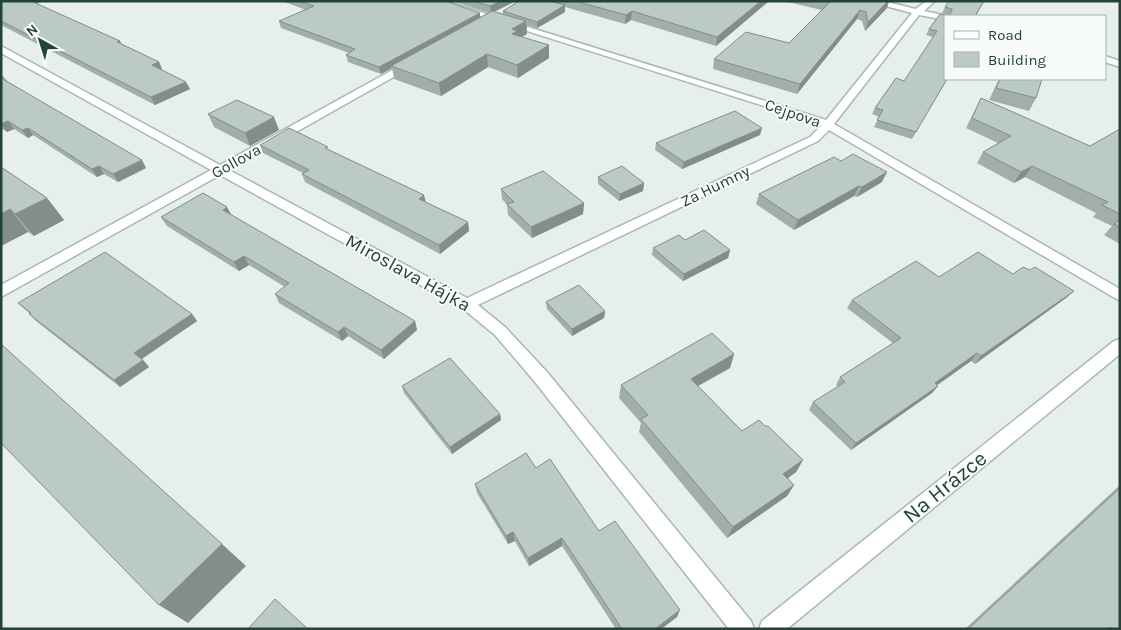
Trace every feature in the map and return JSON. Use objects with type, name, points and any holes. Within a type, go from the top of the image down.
[{"type":"street","name":"Cejpova","points":[[436,1],[488,21],[827,124],[1120,296]]},
{"type":"street","points":[[871,1],[944,18]]},
{"type":"street","name":"Za Humny","points":[[467,304],[814,139],[917,12],[931,1]]},
{"type":"street","points":[[488,21],[507,10]]},
{"type":"street","name":"Miroslava Hájka","points":[[1,49],[467,304],[500,330],[541,377],[743,629]]},
{"type":"street","points":[[1106,58],[1120,64]]},
{"type":"street","name":"Gollova","points":[[1,292],[415,61]]},
{"type":"street","name":"Na Hrázce","points":[[770,629],[1120,345]]},
{"type":"building","points":[[1,1],[31,1],[120,41],[117,42],[159,62],[152,65],[186,82],[151,97],[1,21]]},
{"type":"building","points":[[299,1],[445,1],[480,13],[379,67],[346,55],[355,49],[279,21],[314,6]]},
{"type":"building","points":[[473,1],[501,1],[490,6]]},
{"type":"building","points":[[519,1],[549,1],[565,5],[537,22],[503,11]]},
{"type":"building","points":[[575,1],[761,1],[717,37],[632,11],[626,15]]},
{"type":"building","points":[[826,1],[888,1],[868,22],[866,12],[860,10],[800,84],[714,59],[746,32],[789,43],[830,2]]},
{"type":"building","points":[[949,1],[984,1],[976,15],[949,15],[952,9],[945,7]]},
{"type":"building","points":[[492,11],[526,21],[512,29],[517,31],[512,34],[549,45],[517,65],[487,54],[439,83],[391,66]]},
{"type":"building","points":[[940,14],[944,15],[944,80],[946,80],[916,132],[877,120],[883,110],[875,108],[896,78],[904,81],[937,31],[929,29]]},
{"type":"building","points":[[1,78],[142,160],[113,174],[99,166],[92,169],[28,128],[22,130],[8,121],[1,124]]},
{"type":"building","points":[[1000,80],[1042,80],[1036,98],[996,88]]},
{"type":"building","points":[[981,98],[1090,146],[1120,129],[1120,214],[1102,205],[1108,202],[1032,166],[1021,172],[983,152],[1011,136],[972,118]]},
{"type":"building","points":[[237,100],[274,117],[245,133],[208,114]]},
{"type":"building","points":[[735,111],[762,128],[684,162],[656,143]]},
{"type":"building","points":[[289,128],[328,147],[325,148],[424,195],[419,199],[468,222],[439,245],[302,174],[309,170],[260,145]]},
{"type":"building","points":[[853,154],[887,172],[798,220],[759,194],[834,157],[841,161]]},
{"type":"building","points":[[622,166],[644,183],[620,194],[598,177]]},
{"type":"building","points":[[1,167],[47,198],[15,214],[10,209],[1,214]]},
{"type":"building","points":[[543,171],[584,203],[531,227],[507,204],[514,202],[501,189]]},
{"type":"building","points":[[203,193],[227,207],[223,210],[415,321],[381,350],[344,327],[338,332],[275,294],[289,283],[244,256],[234,262],[161,217]]},
{"type":"building","points":[[1120,220],[1120,227],[1114,224]]},
{"type":"building","points":[[704,230],[730,250],[684,274],[653,248],[679,235],[685,240]]},
{"type":"building","points":[[105,252],[192,314],[134,353],[143,360],[114,380],[29,314],[31,313],[18,303]]},
{"type":"building","points":[[978,252],[1013,274],[1023,267],[1030,270],[1035,267],[1074,291],[981,356],[977,353],[935,383],[938,386],[856,443],[813,402],[845,382],[840,377],[901,338],[852,300],[916,261],[939,277]]},
{"type":"building","points":[[579,285],[605,311],[572,329],[546,302]]},
{"type":"building","points":[[712,333],[734,354],[691,379],[742,431],[759,420],[765,426],[768,426],[803,460],[783,474],[794,485],[733,527],[641,419],[648,415],[621,385]]},
{"type":"building","points":[[1,344],[222,544],[159,605],[1,443]]},
{"type":"building","points":[[450,358],[500,414],[450,447],[402,386]]},
{"type":"building","points":[[526,453],[536,468],[550,459],[599,531],[615,521],[680,610],[655,629],[622,629],[562,538],[528,558],[513,532],[506,536],[475,484]]},
{"type":"building","points":[[1120,488],[1120,629],[1110,627],[1108,629],[968,629]]},
{"type":"building","points":[[275,599],[308,629],[248,629]]}]
